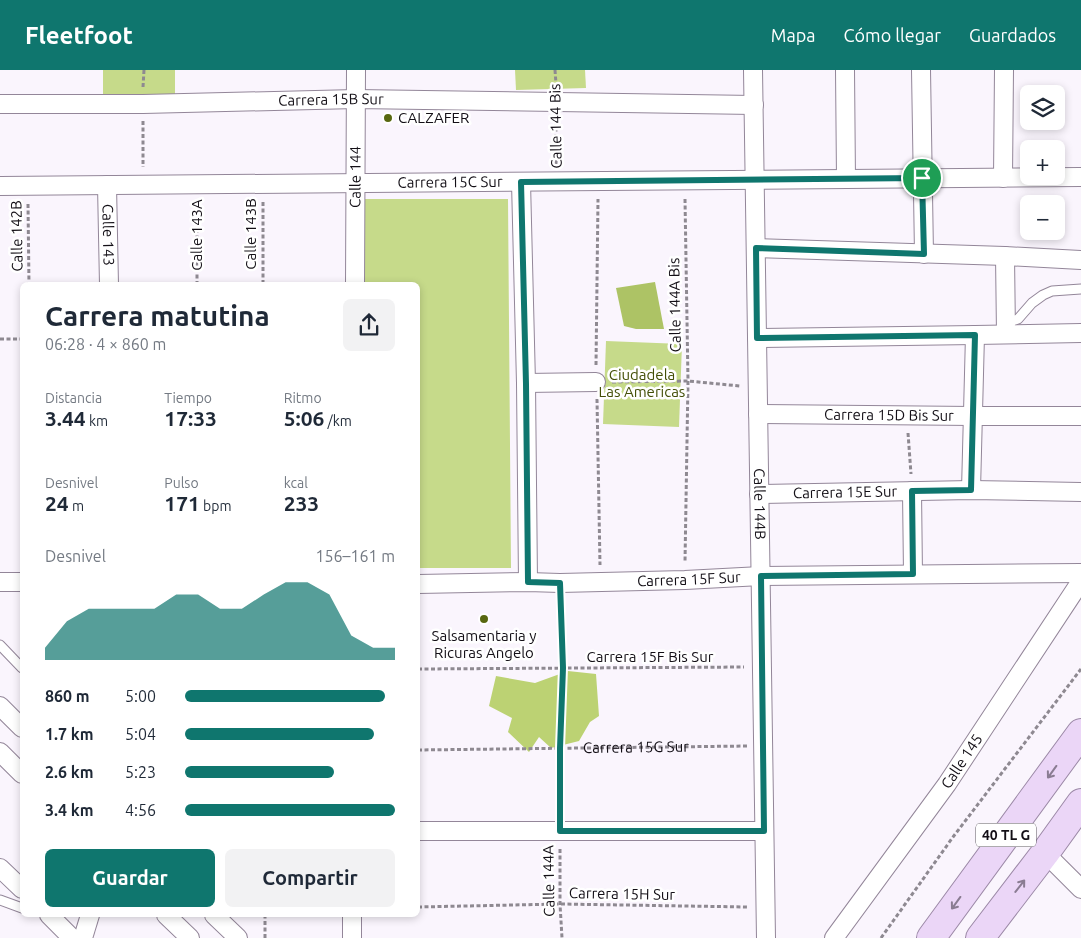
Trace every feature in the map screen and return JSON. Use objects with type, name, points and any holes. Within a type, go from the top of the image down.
[{"type":"highway","name":"40 TL G","points":[[931,938],[1081,732]]},
{"type":"highway","name":"40 TL G","points":[[980,938],[1046,854],[1081,803]]},
{"type":"street","name":"Calle 144","points":[[355,282],[356,70]]},
{"type":"street","name":"Calle 144B","points":[[753,70],[766,938]]},
{"type":"street","points":[[845,70],[846,179]]},
{"type":"street","points":[[921,70],[924,254]]},
{"type":"street","points":[[1003,178],[1004,70]]},
{"type":"street","name":"Carrera 15B Sur","points":[[0,104],[143,104],[356,99],[754,105]]},
{"type":"street","name":"Carrera 15C Sur","points":[[0,186],[1081,177]]},
{"type":"street","points":[[521,182],[528,582]]},
{"type":"street","name":"Calle 143","points":[[107,185],[109,282]]},
{"type":"street","points":[[756,248],[1081,260]]},
{"type":"street","points":[[1005,256],[1006,329]]},
{"type":"street","points":[[757,338],[975,335],[1006,329],[1081,333]]},
{"type":"street","points":[[971,490],[975,335]]},
{"type":"street","points":[[526,384],[596,382]]},
{"type":"street","name":"Carrera 15D Bis Sur","points":[[758,414],[1081,416]]},
{"type":"street","name":"Carrera 15E Sur","points":[[759,494],[971,490],[1081,492]]},
{"type":"street","points":[[912,491],[913,574]]},
{"type":"street","name":"Carrera 15F Sur","points":[[420,584],[560,583],[761,576],[1081,573]]},
{"type":"street","name":"Calle 145","points":[[834,938],[947,784],[1081,581]]},
{"type":"street","points":[[0,582],[20,582]]},
{"type":"street","points":[[0,706],[20,726]]},
{"type":"street","points":[[0,752],[20,772]]},
{"type":"street","points":[[420,831],[764,831]]},
{"type":"street","points":[[1046,854],[1081,889]]},
{"type":"street","points":[[0,868],[20,888]]},
{"type":"street","points":[[49,917],[72,938]]},
{"type":"street","points":[[83,938],[89,917]]},
{"type":"street","points":[[168,917],[190,938]]},
{"type":"street","points":[[216,917],[238,938]]},
{"type":"street","points":[[352,917],[352,938]]},
{"type":"lane","points":[[1006,329],[1032,303],[1043,295],[1052,291],[1081,289]]},
{"type":"lane","points":[[0,645],[20,666]]},
{"type":"lane","points":[[0,900],[20,907]]},
{"type":"path","name":"Calle 144 Bis","points":[[555,70],[557,181]]},
{"type":"path","points":[[143,104],[143,185]]},
{"type":"path","name":"Calle 144A Bis","points":[[685,180],[688,381],[685,580]]},
{"type":"path","name":"Calle 143A","points":[[197,282],[198,184]]},
{"type":"path","name":"Calle 143B","points":[[262,184],[263,282]]},
{"type":"path","name":"Calle 142B","points":[[28,186],[30,282]]},
{"type":"path","points":[[0,339],[20,339]]},
{"type":"path","points":[[596,382],[688,381],[758,388]]},
{"type":"path","points":[[907,415],[912,491]]},
{"type":"path","name":"Calle 144A","points":[[560,583],[563,668],[560,748],[560,904],[562,938]]},
{"type":"path","name":"Carrera 15F Bis Sur","points":[[420,669],[762,667]]},
{"type":"path","points":[[881,938],[953,837],[1081,669]]},
{"type":"path","name":"Carrera 15G Sur","points":[[420,750],[763,745]]},
{"type":"path","name":"Carrera 15H Sur","points":[[420,907],[560,904],[766,907]]},
{"type":"path","points":[[265,917],[265,938]]},
{"type":"green space","points":[[103,70],[175,70],[175,95],[103,95]]},
{"type":"green space","points":[[515,70],[585,70],[586,88],[516,90]]},
{"type":"green space","points":[[360,199],[508,199],[511,568],[420,568],[420,282],[361,282]]},
{"type":"green space","name":"Ciudadela Las Americas","points":[[606,341],[682,344],[679,427],[603,424]]},
{"type":"shaded area","points":[[655,282],[664,329],[636,329],[624,326],[616,288]]},
{"type":"shaded area","points":[[568,671],[596,674],[599,716],[590,722],[579,741],[551,748],[539,737],[529,752],[508,732],[512,718],[489,706],[496,676],[535,683]]},
{"type":"place","name":"CALZAFER","points":[[388,118]]},
{"type":"place","name":"Salsamentaria y Ricuras Angelo","points":[[484,619]]},
{"type":"route","points":[[922,178],[924,254],[756,248],[757,338],[975,335],[971,490],[912,491],[913,574],[761,576],[764,831],[560,831],[560,748],[563,668],[560,583],[528,582],[521,182],[922,178]]}]
